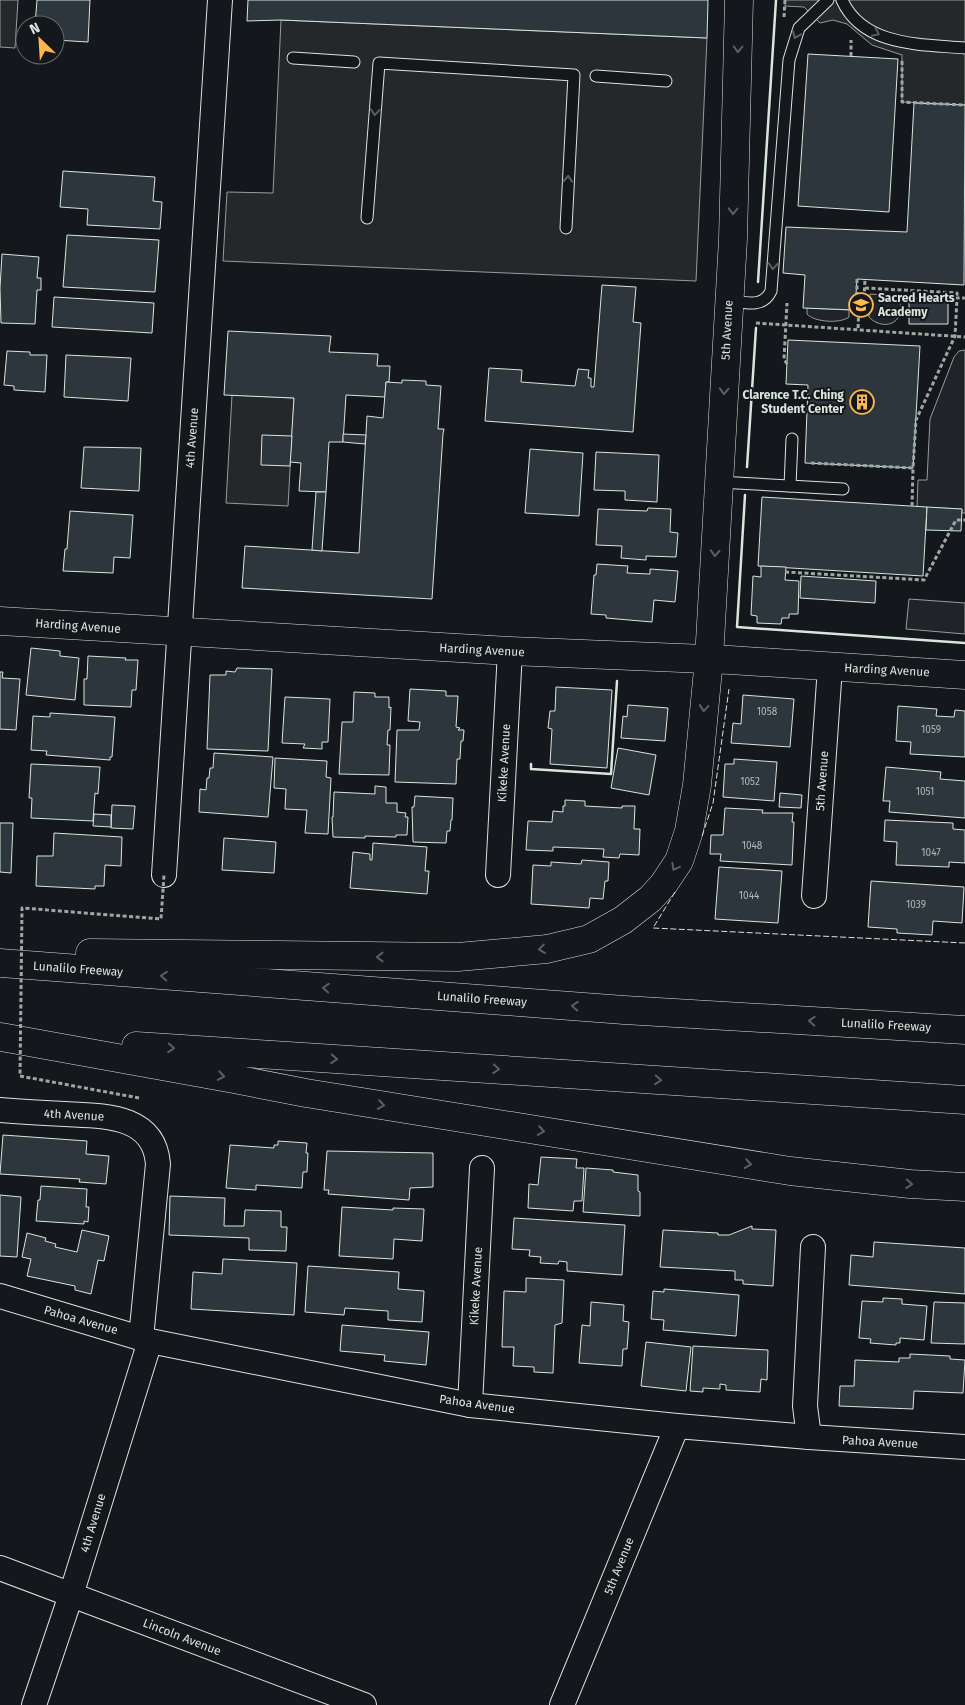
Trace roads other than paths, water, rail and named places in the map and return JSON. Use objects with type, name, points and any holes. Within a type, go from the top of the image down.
[{"type":"main road","name":"5th Avenue","points":[[0,954],[111,953],[458,957],[547,949],[589,938],[623,920],[650,899],[663,885],[679,860],[689,831],[697,784],[709,659],[728,300],[733,239],[739,0]]},
{"type":"main road","name":"Harding Avenue","points":[[0,621],[510,651],[709,659],[965,675]]},
{"type":"main road","name":"Lunalilo Freeway","points":[[0,963],[624,1010],[965,1030]]},
{"type":"main road","points":[[0,1037],[965,1100]]},
{"type":"main road","points":[[0,1037],[234,1078],[306,1093],[780,1169],[851,1179],[965,1187]]},
{"type":"street","name":"4th Avenue","points":[[164,875],[178,632],[220,0]]},
{"type":"street","name":"Kikeke Avenue","points":[[498,875],[510,651]]},
{"type":"street","name":"5th Avenue","points":[[814,896],[830,667]]},
{"type":"street","name":"4th Avenue","points":[[0,1110],[109,1116],[134,1125],[144,1132],[152,1140],[157,1152],[158,1164],[145,1339],[71,1595],[34,1705]]},
{"type":"street","name":"Kikeke Avenue","points":[[470,1405],[482,1168]]},
{"type":"street","points":[[809,1437],[805,1406],[813,1247]]},
{"type":"street","name":"Pahoa Avenue","points":[[0,1296],[145,1339],[470,1405],[676,1426],[965,1447]]},
{"type":"street","name":"5th Avenue","points":[[562,1705],[676,1426]]},
{"type":"street","name":"Lincoln Avenue","points":[[0,1568],[364,1705]]},
{"type":"lane","points":[[728,300],[755,304],[762,302],[771,291],[788,60],[799,28],[828,0]]},
{"type":"lane","points":[[842,0],[851,16],[862,26],[888,39],[965,48]]},
{"type":"lane","points":[[293,58],[354,62]]},
{"type":"lane","points":[[367,218],[379,63],[574,75],[566,228]]},
{"type":"lane","points":[[596,76],[666,81]]},
{"type":"lane","points":[[790,486],[792,439]]},
{"type":"lane","points":[[719,482],[843,488]]},
{"type":"place","name":"Sacred Hearts Academy","points":[[861,305]]},
{"type":"place","name":"Clarence T.C. Ching Student Center","points":[[862,402]]}]
